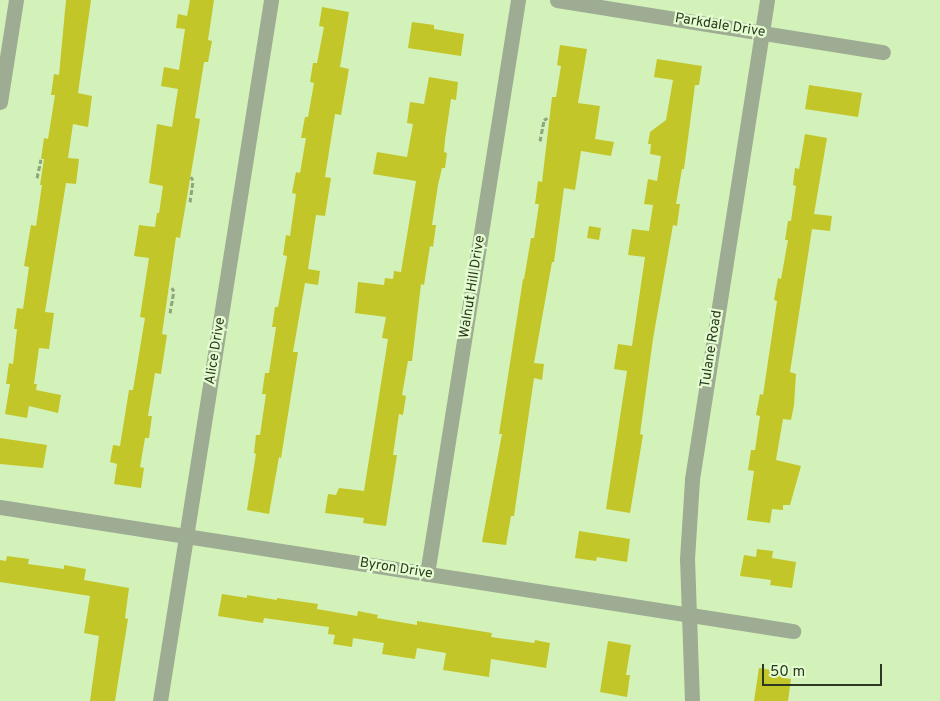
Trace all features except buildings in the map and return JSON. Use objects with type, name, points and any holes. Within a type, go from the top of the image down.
[{"type":"street","points":[[0,102],[16,0]]},
{"type":"street","name":"Alice Drive","points":[[160,701],[272,0]]},
{"type":"street","name":"Walnut Hill Drive","points":[[427,574],[518,0]]},
{"type":"street","name":"Parkdale Drive","points":[[557,0],[883,52]]},
{"type":"street","name":"Tulane Road","points":[[692,701],[687,545],[692,479],[767,0]]},
{"type":"street","name":"Byron Drive","points":[[0,506],[793,632]]},
{"type":"path","points":[[540,141],[544,120],[547,118]]},
{"type":"path","points":[[37,178],[41,159]]},
{"type":"path","points":[[190,202],[193,180],[191,177]]},
{"type":"path","points":[[170,313],[174,291],[172,288]]}]
